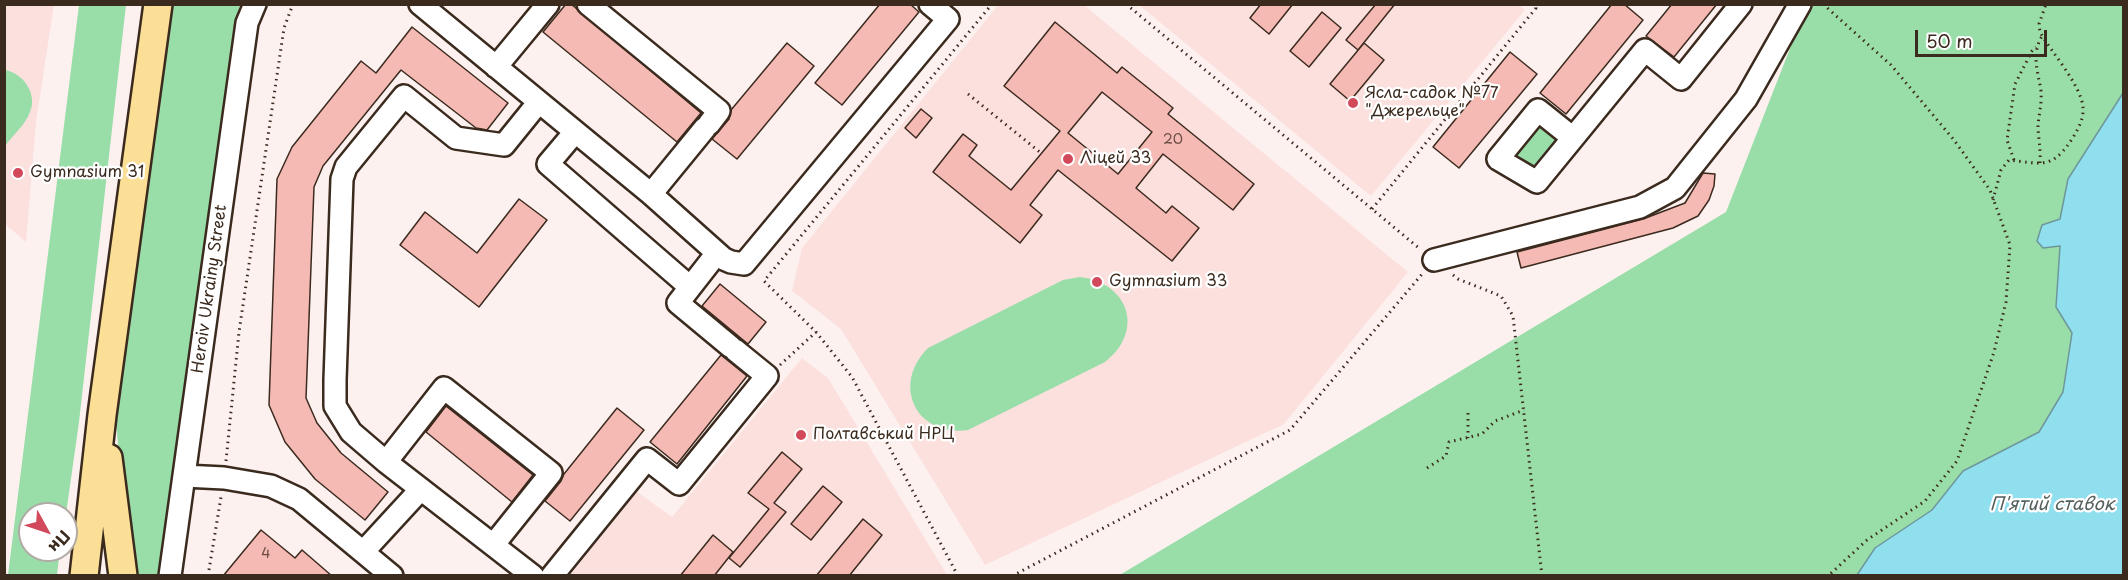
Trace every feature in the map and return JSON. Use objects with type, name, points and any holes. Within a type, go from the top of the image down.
[{"type":"main road","points":[[84,574],[102,415],[158,4]]},
{"type":"main road","points":[[102,415],[121,576]]},
{"type":"main road","points":[[84,574],[93,564],[99,564],[106,565],[121,576]]},
{"type":"street","name":"Heroiv Ukrainy Street","points":[[170,576],[247,23],[255,4]]},
{"type":"street","points":[[496,67],[548,4]]},
{"type":"street","points":[[588,4],[719,111],[651,194]]},
{"type":"street","points":[[428,7],[538,103],[651,194],[717,253],[731,262],[744,264],[948,19],[930,4]]},
{"type":"street","points":[[1573,138],[1646,50],[1681,79],[1742,4]]},
{"type":"street","points":[[1434,260],[1640,207],[1675,188],[1746,99],[1800,4]]},
{"type":"street","points":[[533,576],[386,462],[351,432],[335,406],[335,380],[342,179],[346,167],[404,96],[456,138],[504,145],[538,103]]},
{"type":"street","points":[[575,132],[548,165],[690,287]]},
{"type":"street","points":[[552,576],[647,459],[679,484],[767,376],[678,303],[717,253]]},
{"type":"street","points":[[386,462],[444,388],[551,473],[494,544]]},
{"type":"street","points":[[184,476],[224,478],[271,486],[299,498],[392,576]]},
{"type":"street","points":[[363,552],[421,489]]},
{"type":"path","points":[[208,576],[224,478],[241,320],[284,28],[293,4]]},
{"type":"path","points":[[958,576],[852,377],[816,332],[764,280],[992,4]]},
{"type":"path","points":[[1126,4],[1458,279],[1501,296],[1513,316],[1542,576]]},
{"type":"path","points":[[1372,208],[1536,8],[1532,4]]},
{"type":"path","points":[[1823,4],[1891,65],[1954,140],[1990,190],[2010,245],[2006,302],[1994,352],[1957,461],[1926,501],[1867,540],[1828,576]]},
{"type":"path","points":[[1993,200],[2001,170],[2009,160],[2047,164],[2061,155],[2078,128],[2083,108],[2075,84],[2042,36],[2039,24],[2046,4]]},
{"type":"path","points":[[2014,160],[2007,140],[2015,84],[2042,36]]},
{"type":"path","points":[[2036,47],[2041,91],[2038,126],[2041,146],[2040,163]]},
{"type":"path","points":[[968,94],[1041,153]]},
{"type":"path","points":[[1012,576],[1290,430],[1434,260]]},
{"type":"path","points":[[767,376],[816,332]]},
{"type":"path","points":[[1427,468],[1446,456],[1449,442],[1482,434],[1495,421],[1524,410]]},
{"type":"path","points":[[1468,413],[1468,438]]},
{"type":"shaded area","name":"Gymnasium 33","points":[[999,4],[1084,5],[1408,272],[1284,424],[985,565],[841,329],[792,291],[802,248]]},
{"type":"shaded area","name":"Ясла-садок №77 \"Джерельце\"","points":[[1518,4],[1525,10],[1371,196],[1139,5]]},
{"type":"shaded area","name":"Gymnasium 31","points":[[5,5],[54,5],[36,122],[26,242],[5,224]]},
{"type":"shaded area","name":"Полтавський НРЦ","points":[[802,358],[828,378],[947,575],[569,576],[636,491],[672,517]]},
{"type":"green space","points":[[79,5],[126,5],[79,422],[68,502],[18,502],[18,562],[59,562],[57,575],[8,575]]},
{"type":"green space","points":[[165,5],[240,5],[161,575],[129,575],[114,397]]},
{"type":"green space","points":[[1807,5],[2123,5],[2124,93],[2068,179],[2060,219],[2056,307],[2072,333],[2063,392],[2039,432],[1963,471],[1932,510],[1875,548],[1857,575],[1118,576],[1726,212]]},
{"type":"green space","points":[[5,70],[18,75],[27,85],[32,105],[28,116],[5,146]]},
{"type":"green space","points":[[1543,124],[1561,138],[1538,172],[1513,160],[1513,154],[1537,125]]},
{"type":"green space","points":[[1080,277],[1097,281],[1110,288],[1120,298],[1126,310],[1128,323],[1125,336],[1117,350],[1105,362],[968,430],[950,430],[935,425],[923,417],[915,406],[911,392],[911,377],[917,362],[928,348],[1063,280]]},
{"type":"water","name":"П'ятий ставок","points":[[2123,93],[2123,575],[1857,575],[1875,548],[1932,510],[1963,471],[2039,432],[2063,392],[2072,333],[2056,307],[2060,246],[2043,248],[2037,241],[2042,225],[2060,219],[2068,179]]},
{"type":"building","points":[[566,4],[571,4],[701,113],[677,142],[543,32]]},
{"type":"building","points":[[880,4],[910,4],[919,12],[842,105],[815,83]]},
{"type":"building","points":[[1261,4],[1293,4],[1269,34],[1250,18]]},
{"type":"building","points":[[1376,4],[1395,4],[1358,50],[1346,40]]},
{"type":"building","points":[[1612,4],[1624,4],[1643,20],[1566,114],[1540,93]]},
{"type":"building","points":[[1672,4],[1717,4],[1674,57],[1646,36]]},
{"type":"building","points":[[1322,12],[1341,28],[1309,67],[1290,51]]},
{"type":"building","points":[[1055,22],[1117,73],[1122,67],[1173,108],[1168,114],[1254,184],[1233,210],[1163,154],[1136,188],[1166,213],[1172,206],[1199,228],[1172,261],[1058,170],[1030,205],[1042,215],[1020,243],[933,172],[963,134],[977,145],[969,156],[1011,190],[1060,131],[1004,86]],"holes":[[[1102,92],[1152,132],[1118,174],[1068,133]]]},
{"type":"building","points":[[412,27],[508,103],[487,130],[476,128],[401,70],[323,166],[314,187],[306,398],[317,423],[341,453],[388,492],[365,520],[315,479],[285,442],[269,405],[277,179],[292,147],[361,61],[376,73]]},
{"type":"building","points":[[787,43],[814,66],[737,159],[712,139],[729,119],[731,110]]},
{"type":"building","points":[[1364,43],[1384,60],[1350,101],[1330,84]]},
{"type":"building","points":[[1510,52],[1537,74],[1459,168],[1433,147]]},
{"type":"building","points":[[921,109],[932,118],[916,138],[905,128]]},
{"type":"building","points":[[1703,173],[1715,174],[1714,186],[1709,200],[1698,216],[1673,228],[1521,268],[1517,252],[1643,219],[1685,203]]},
{"type":"building","points":[[519,199],[547,220],[479,307],[400,245],[425,212],[477,253]]},
{"type":"building","points":[[720,284],[766,322],[748,344],[702,306]]},
{"type":"building","points":[[721,355],[747,376],[677,464],[650,442]]},
{"type":"building","points":[[446,406],[533,475],[512,502],[426,432]]},
{"type":"building","points":[[617,408],[644,430],[570,521],[545,501]]},
{"type":"building","points":[[782,452],[802,469],[774,503],[786,512],[740,567],[729,558],[769,509],[748,493]]},
{"type":"building","points":[[823,486],[842,502],[811,540],[791,524]]},
{"type":"building","points":[[863,519],[882,535],[849,576],[816,576]]},
{"type":"building","points":[[261,530],[295,558],[302,550],[332,576],[223,576]]},
{"type":"building","points":[[713,535],[733,552],[714,576],[680,576]]},
{"type":"place","name":"Ясла-садок №77 \"Джерельце\"","points":[[1353,103]]},
{"type":"place","name":"Ліцей 33","points":[[1068,159]]},
{"type":"place","name":"Gymnasium 31","points":[[18,173]]},
{"type":"place","name":"Gymnasium 33","points":[[1097,282]]},
{"type":"place","name":"Полтавський НРЦ","points":[[801,435]]}]
